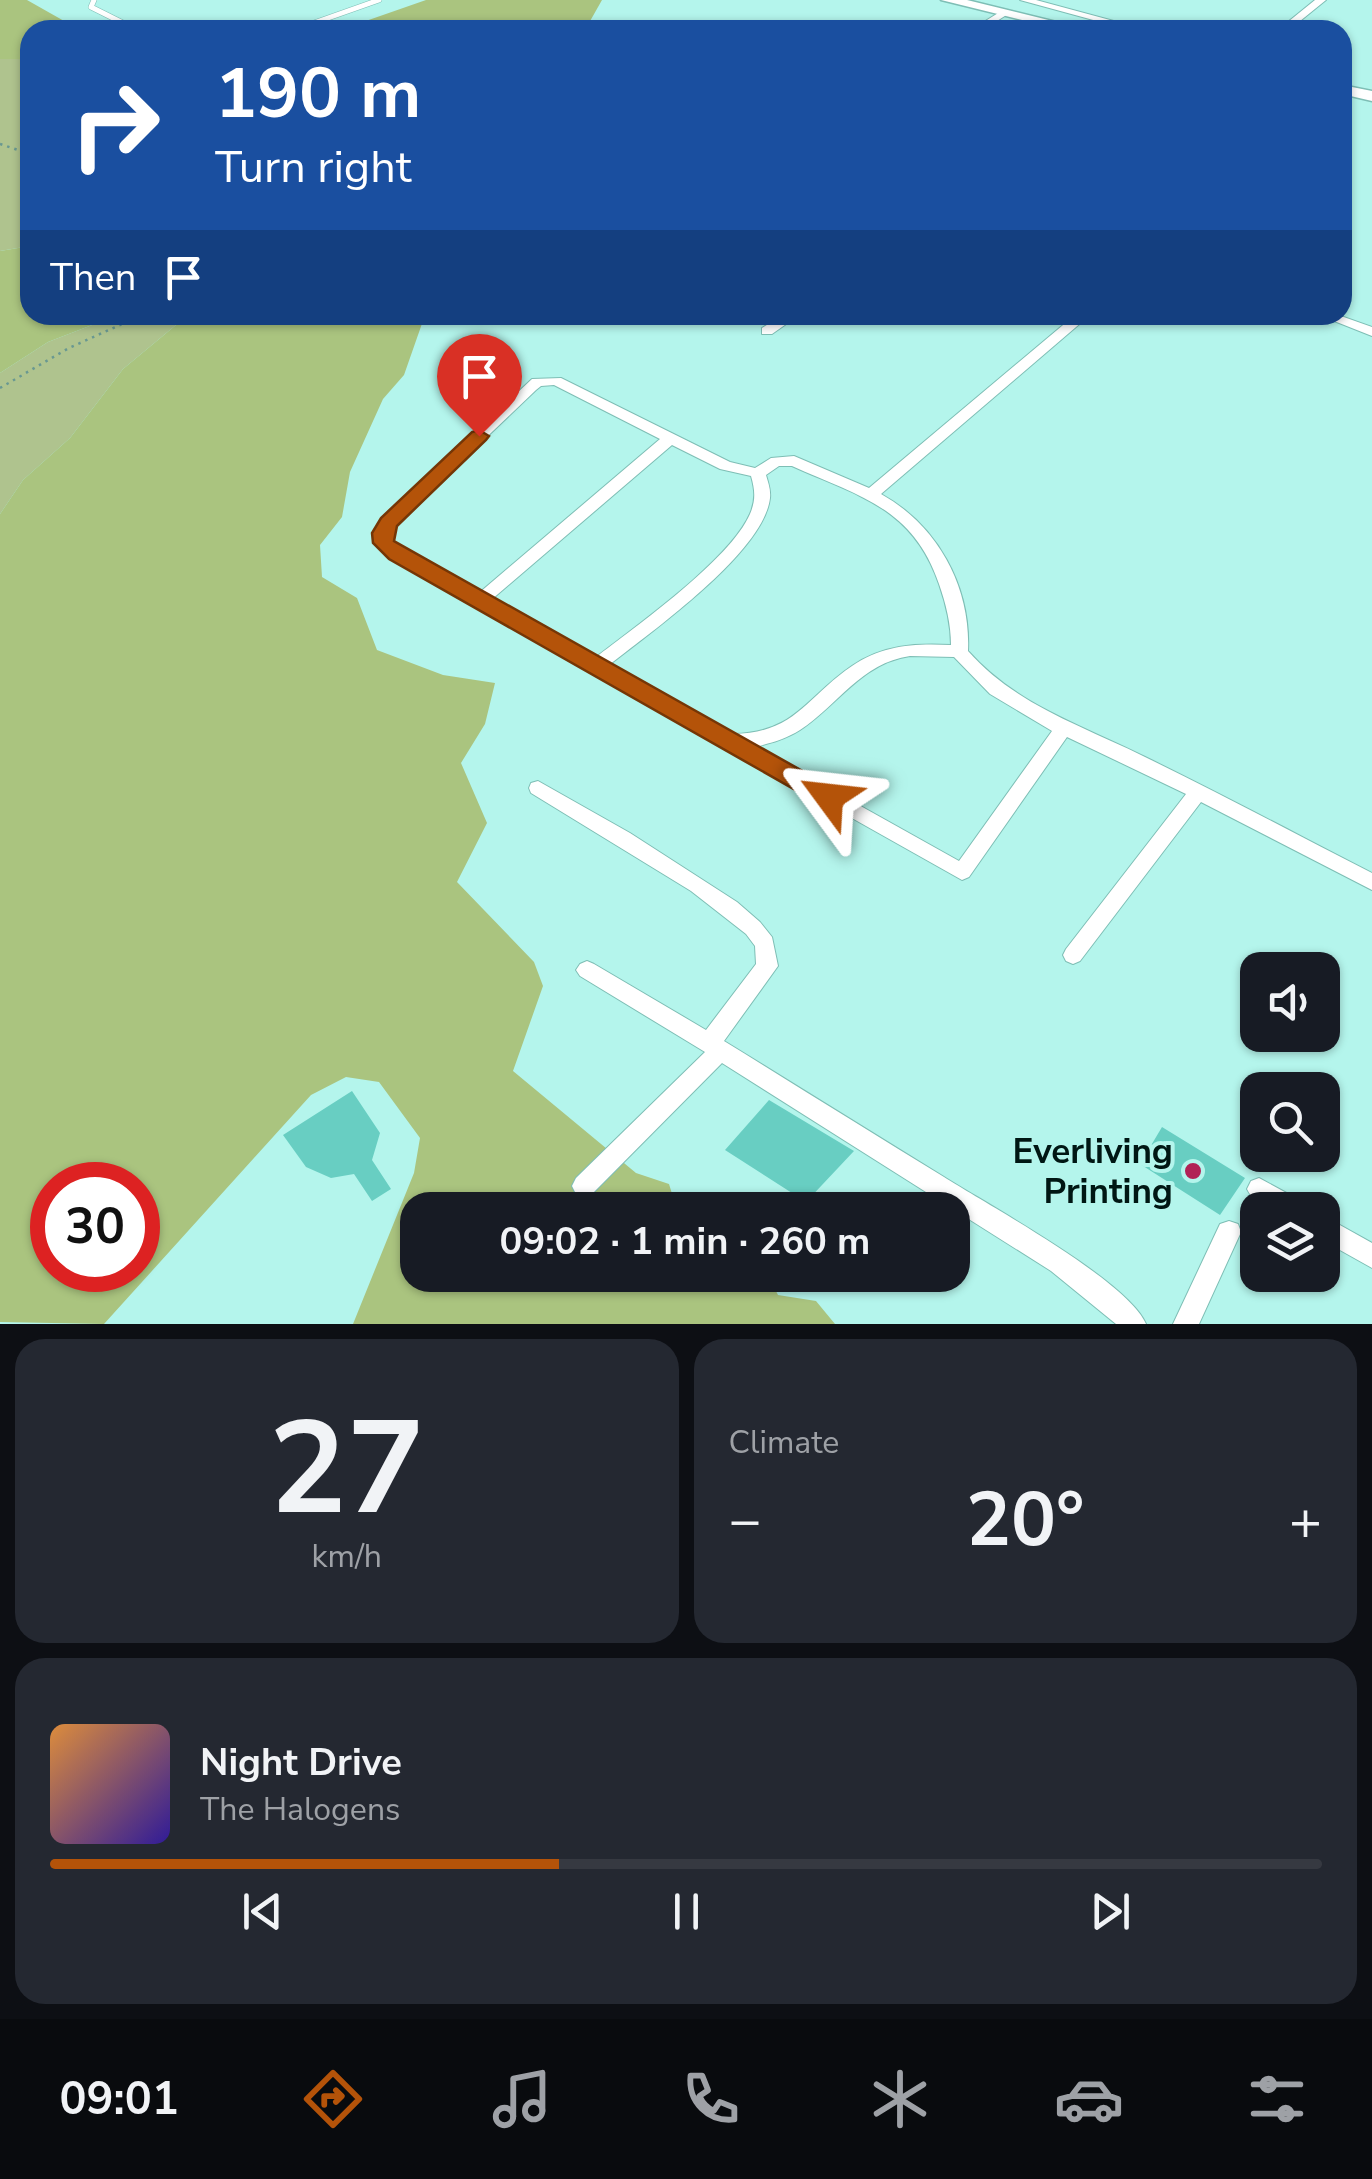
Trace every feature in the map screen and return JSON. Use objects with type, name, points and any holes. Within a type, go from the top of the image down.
[{"type":"main road","points":[[948,0],[1040,20]]},
{"type":"street","points":[[1025,0],[1055,3],[1110,20]]},
{"type":"street","points":[[1296,20],[1321,0]]},
{"type":"street","points":[[993,20],[1006,12]]},
{"type":"street","points":[[767,332],[777,325]]},
{"type":"street","points":[[869,496],[1071,325]]},
{"type":"street","points":[[959,652],[961,628],[942,560],[917,522],[794,461],[776,462],[758,473],[725,466],[556,381],[538,382],[531,387],[400,510],[382,533],[384,543],[396,554],[962,872],[1064,728]]},
{"type":"street","points":[[481,600],[671,438]]},
{"type":"street","points":[[595,667],[723,562],[751,529],[763,498],[758,473]]},
{"type":"street","points":[[730,741],[751,743],[784,734],[864,667],[884,656],[909,650],[959,652],[1004,700],[1372,882]]},
{"type":"street","points":[[538,788],[674,869],[739,917],[764,942],[767,966],[714,1048],[584,1186]]},
{"type":"street","points":[[1073,954],[1198,793]]},
{"type":"street","points":[[587,970],[1060,1264],[1117,1306],[1133,1324]]},
{"type":"street","points":[[1259,1189],[1264,1192]]},
{"type":"street","points":[[1186,1324],[1229,1232]]},
{"type":"street","points":[[1340,1237],[1372,1256]]},
{"type":"lane","points":[[94,0],[91,6],[118,20]]},
{"type":"lane","points":[[322,20],[379,0]]},
{"type":"path","points":[[0,388],[69,348],[120,325]]},
{"type":"green space","points":[[0,0],[27,0],[62,20],[20,20],[20,59],[0,59]]},
{"type":"green space","points":[[426,0],[602,0],[591,20],[369,20]]},
{"type":"green space","points":[[0,59],[20,59],[20,248],[0,251]]},
{"type":"green space","points":[[20,248],[20,325],[92,325],[48,342],[0,373],[0,251]]},
{"type":"green space","points":[[92,325],[176,325],[123,369],[70,438],[23,480],[0,514],[0,373],[48,342]]},
{"type":"green space","points":[[176,325],[422,325],[404,375],[383,399],[350,472],[342,517],[320,545],[322,577],[357,598],[377,650],[443,675],[495,683],[485,724],[461,763],[487,823],[457,882],[534,962],[543,986],[513,1071],[636,1173],[669,1184],[671,1192],[406,1192],[420,1138],[379,1082],[346,1077],[311,1095],[160,1262],[160,1162],[30,1162],[30,1292],[133,1292],[104,1324],[0,1322],[0,514],[23,480],[70,438],[123,369]]},
{"type":"green space","points":[[400,1208],[400,1292],[776,1292],[816,1301],[835,1324],[353,1324]]},
{"type":"building","points":[[352,1091],[380,1133],[372,1160],[391,1189],[372,1201],[354,1174],[331,1178],[306,1167],[283,1135]]},
{"type":"building","points":[[769,1100],[854,1151],[815,1192],[790,1192],[725,1150]]},
{"type":"building","name":"Everliving Printing","points":[[1162,1127],[1245,1178],[1220,1215],[1140,1164]]},
{"type":"place","name":"Everliving Printing","points":[[1193,1171]]},
{"type":"route","points":[[479,436],[389,522],[382,533],[384,543],[396,554],[829,797]]}]
